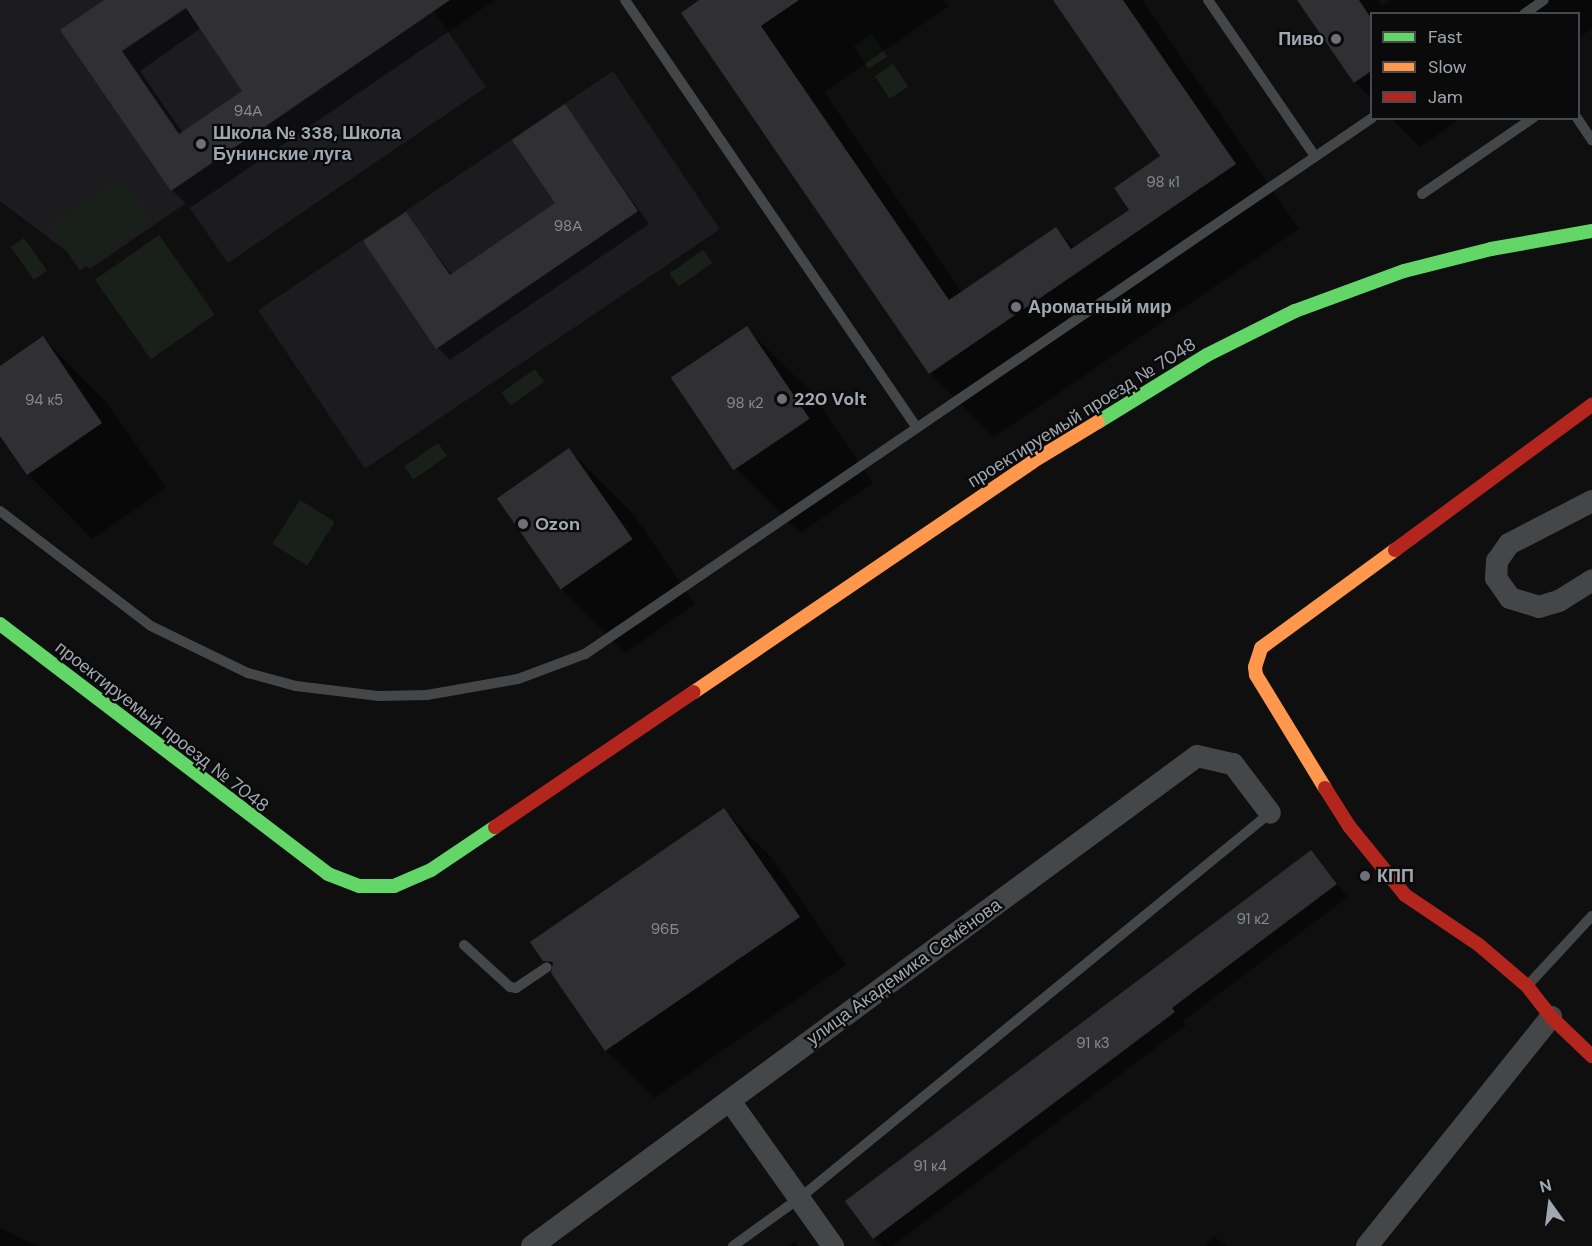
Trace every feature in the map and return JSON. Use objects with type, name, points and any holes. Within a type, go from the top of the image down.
[{"type":"main road","name":"проектируемый проезд № 7048","points":[[0,624],[302,857],[328,874],[360,886],[394,886],[431,870],[1032,462],[1245,334],[1337,294],[1404,271],[1491,249],[1592,231]]},
{"type":"main road","points":[[1592,405],[1262,648],[1255,667],[1256,675],[1349,826],[1405,895],[1479,945],[1527,986],[1551,1017],[1592,1056]]},
{"type":"street","points":[[1592,501],[1509,544],[1497,561],[1496,578],[1510,598],[1539,607],[1559,601],[1592,580]]},
{"type":"street","name":"улица Академика Семёнова","points":[[532,1246],[1197,756],[1233,764],[1270,813]]},
{"type":"street","points":[[1367,1246],[1551,1017]]},
{"type":"street","points":[[730,1101],[801,1197],[833,1246]]},
{"type":"lane","points":[[625,0],[917,428]]},
{"type":"lane","points":[[1208,0],[1315,156]]},
{"type":"lane","points":[[1527,12],[1544,0]]},
{"type":"lane","points":[[0,511],[151,626],[212,658],[307,688],[379,696],[427,695],[518,679],[585,654],[1370,119]]},
{"type":"lane","points":[[1422,194],[1530,120]]},
{"type":"lane","points":[[1578,120],[1592,140]]},
{"type":"lane","points":[[733,1246],[801,1197],[1270,813]]},
{"type":"lane","points":[[1527,986],[1592,916]]},
{"type":"lane","points":[[464,945],[510,987],[516,988],[547,967]]},
{"type":"shaded area","name":"Школа № 338, Школа Бунинские луга","points":[[0,0],[450,0],[434,11],[486,87],[228,263],[186,203],[90,269],[0,201]]},
{"type":"shaded area","points":[[872,34],[887,56],[869,69],[854,46]]},
{"type":"shaded area","points":[[893,64],[908,86],[890,99],[875,76]]},
{"type":"shaded area","points":[[613,71],[720,229],[365,469],[258,310]]},
{"type":"shaded area","points":[[122,179],[151,222],[80,270],[51,227]]},
{"type":"shaded area","points":[[159,235],[215,314],[151,359],[95,280]]},
{"type":"shaded area","points":[[24,238],[47,271],[34,280],[11,247]]},
{"type":"shaded area","points":[[703,250],[712,263],[679,287],[669,274]]},
{"type":"shaded area","points":[[535,369],[544,382],[511,406],[501,393]]},
{"type":"shaded area","points":[[438,443],[447,456],[414,480],[404,467]]},
{"type":"shaded area","points":[[300,500],[335,522],[307,566],[272,544]]},
{"type":"building","points":[[104,0],[450,0],[171,191],[60,30]],"holes":[[[186,8],[242,91],[179,134],[122,51]]]},
{"type":"building","points":[[699,0],[799,0],[761,26],[949,300],[1056,227],[1071,249],[1129,210],[1114,188],[1160,156],[1053,0],[1123,0],[1236,164],[929,374],[681,13]]},
{"type":"building","points":[[1297,0],[1359,0],[1370,16],[1370,72],[1354,83]]},
{"type":"building","points":[[565,104],[638,211],[436,349],[363,241],[406,212],[450,275],[555,203],[512,140]]},
{"type":"building","points":[[747,326],[810,419],[733,470],[671,377]]},
{"type":"building","points":[[43,336],[102,423],[27,475],[0,436],[0,366]]},
{"type":"building","points":[[569,448],[633,539],[561,589],[497,498]]},
{"type":"building","points":[[724,808],[800,917],[605,1051],[551,973],[553,962],[543,961],[530,942]]},
{"type":"building","points":[[1311,850],[1337,884],[1172,1008],[1175,1012],[873,1239],[845,1201]]},
{"type":"traffic: fast","points":[[1098,422],[1207,355],[1295,311],[1404,271],[1491,249],[1592,231]]},
{"type":"traffic: fast","points":[[0,624],[328,874],[360,886],[394,886],[431,870],[495,827]]},
{"type":"traffic: slow","points":[[694,692],[1032,462],[1098,422]]},
{"type":"traffic: slow","points":[[1325,788],[1256,675],[1255,667],[1261,648],[1395,550]]},
{"type":"traffic: jam","points":[[1395,550],[1592,405]]},
{"type":"traffic: jam","points":[[495,827],[694,692]]},
{"type":"traffic: jam","points":[[1325,788],[1349,826],[1405,895],[1479,945],[1527,986],[1551,1017],[1592,1056]]},
{"type":"place","name":"Пиво","points":[[1336,39]]},
{"type":"place","name":"Школа № 338, Школа Бунинские луга","points":[[201,144]]},
{"type":"place","name":"Ароматный мир","points":[[1016,307]]},
{"type":"place","name":"220 Volt","points":[[782,399]]},
{"type":"place","name":"Ozon","points":[[523,524]]},
{"type":"place","name":"КПП","points":[[1365,876]]}]
